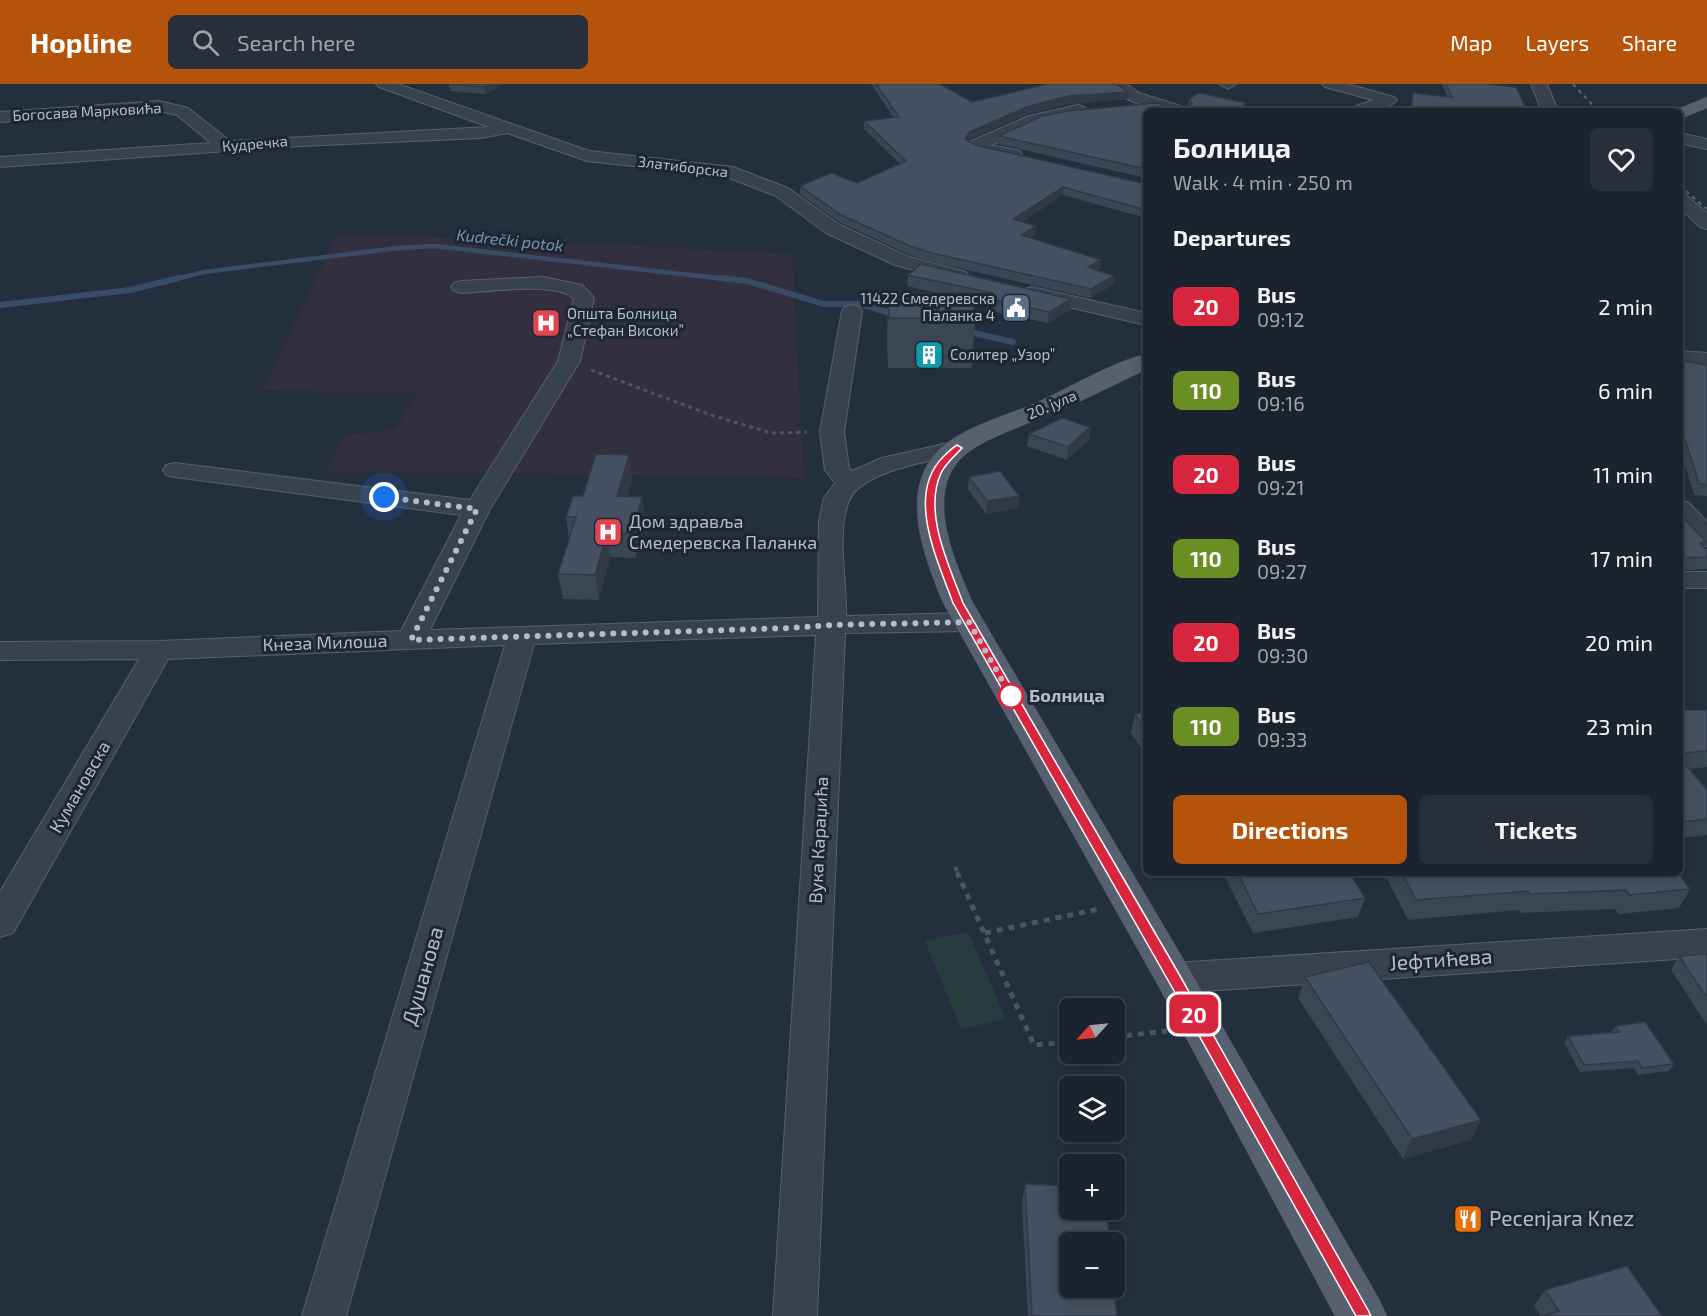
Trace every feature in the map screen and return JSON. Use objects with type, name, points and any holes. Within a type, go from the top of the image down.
[{"type":"main road","points":[[1683,113],[1707,102]]},
{"type":"main road","name":"20. јула","points":[[957,448],[983,434],[1082,392],[1143,362]]},
{"type":"main road","points":[[957,448],[936,474],[930,495],[931,514],[947,577],[969,622],[1174,978],[1362,1316]]},
{"type":"street","name":"Златиборска","points":[[384,84],[587,156],[727,171],[782,192],[833,230],[902,261],[972,279]]},
{"type":"street","points":[[419,96],[437,84]]},
{"type":"street","points":[[1116,84],[1134,96],[1169,108]]},
{"type":"street","points":[[1330,84],[1389,100],[1366,108]]},
{"type":"street","points":[[1539,84],[1549,108]]},
{"type":"street","points":[[1121,106],[1154,104]]},
{"type":"street","name":"Богосава Марковића","points":[[0,117],[159,106],[182,111],[225,146]]},
{"type":"street","points":[[1032,160],[975,146],[1035,119],[1067,111],[1099,108]]},
{"type":"street","name":"Кудречка","points":[[0,162],[128,155],[344,137],[481,133],[510,128]]},
{"type":"street","points":[[1683,139],[1707,144]]},
{"type":"street","points":[[1683,202],[1707,223]]},
{"type":"street","points":[[411,640],[477,509],[569,361],[584,298],[574,289],[543,283],[461,287]]},
{"type":"street","points":[[1019,290],[1143,318]]},
{"type":"street","points":[[852,311],[832,432],[837,470],[850,484],[896,463],[957,448]]},
{"type":"street","points":[[1683,357],[1707,360]]},
{"type":"street","points":[[175,470],[477,509]]},
{"type":"street","name":"Вука Караџића","points":[[795,1316],[831,625],[832,514],[837,499],[850,484]]},
{"type":"street","points":[[1683,511],[1707,538]]},
{"type":"street","points":[[1683,580],[1707,580]]},
{"type":"street","name":"Кнеза Милоша","points":[[0,651],[159,650],[522,635],[969,622]]},
{"type":"street","name":"Душанова","points":[[324,1316],[522,635]]},
{"type":"street","name":"Кумановска","points":[[0,923],[159,650]]},
{"type":"street","name":"Јефтићева","points":[[1174,978],[1707,943]]},
{"type":"path","points":[[569,361],[711,415],[771,433],[832,432]]},
{"type":"path","points":[[955,867],[1035,1045],[1059,1043]]},
{"type":"path","points":[[985,933],[1130,902]]},
{"type":"path","points":[[1125,1036],[1202,1028]]},
{"type":"shaded area","name":"Општа Болница „Стефан Високи”","points":[[338,234],[604,244],[792,255],[804,478],[327,471],[344,435],[395,430],[417,393],[263,390]]},
{"type":"green space","points":[[968,932],[1006,1019],[961,1029],[925,941]]},
{"type":"building","points":[[449,84],[491,84],[484,87]]},
{"type":"building","points":[[876,84],[940,84],[972,102],[1047,84],[1116,84],[1128,92],[1068,96],[1029,106],[969,132],[965,139],[975,145],[1143,183],[1143,209],[1063,187],[1013,219],[1036,226],[1021,235],[1101,260],[1088,267],[1114,276],[1091,289],[932,253],[910,246],[841,215],[800,186],[831,173],[857,183],[906,161],[864,121],[899,117]]},
{"type":"building","points":[[1446,84],[1495,84],[1516,87],[1526,108],[1411,108],[1413,93],[1452,97]]},
{"type":"building","points":[[1199,93],[1246,103],[1240,108],[1174,108],[1190,106],[1192,104],[1189,99]]},
{"type":"building","points":[[1157,103],[1174,108],[1143,108],[1143,168],[999,136],[1042,116],[1068,111]]},
{"type":"building","points":[[921,264],[1071,299],[1049,312],[986,298],[992,293],[908,275]]},
{"type":"building","points":[[888,293],[972,293],[975,318],[889,318]]},
{"type":"building","points":[[1683,361],[1707,365],[1707,485],[1699,483],[1683,433]]},
{"type":"building","points":[[1062,418],[1090,427],[1068,447],[1029,434]]},
{"type":"building","points":[[596,454],[629,455],[617,496],[642,497],[633,533],[607,532],[595,575],[558,574],[576,517],[566,517],[573,496],[583,496]]},
{"type":"building","points":[[1000,471],[1019,496],[987,501],[969,477]]},
{"type":"building","points":[[1683,517],[1706,542],[1700,543],[1707,550],[1707,557],[1683,558]]},
{"type":"building","points":[[1683,710],[1707,710],[1707,751],[1683,753]]},
{"type":"building","points":[[1143,713],[1143,726],[1135,714]]},
{"type":"building","points":[[1683,762],[1707,790],[1707,819],[1683,822]]},
{"type":"building","points":[[1239,876],[1352,876],[1365,898],[1258,914]]},
{"type":"building","points":[[1404,876],[1680,876],[1690,889],[1629,895],[1626,890],[1530,894],[1528,891],[1416,900]]},
{"type":"building","points":[[1707,954],[1707,998],[1679,956]]},
{"type":"building","points":[[1369,962],[1481,1120],[1412,1139],[1305,977]]},
{"type":"building","points":[[1645,1022],[1674,1064],[1642,1068],[1638,1061],[1584,1065],[1568,1036],[1619,1032],[1615,1026]]},
{"type":"building","points":[[1025,1184],[1059,1186],[1059,1220],[1107,1220],[1109,1232],[1059,1232],[1059,1298],[1115,1298],[1117,1316],[1032,1316]]},
{"type":"building","points":[[1627,1266],[1662,1316],[1543,1316],[1559,1311],[1545,1290]]},
{"type":"waterway","name":"Kudrečki potok","points":[[172,280],[204,272],[399,248],[435,246],[734,280]]},
{"type":"waterway","name":"Kudrečki potok","points":[[0,305],[130,290],[179,278]]},
{"type":"waterway","name":"Kudrečki potok","points":[[720,278],[747,281],[824,304],[860,304],[897,315]]},
{"type":"waterway","name":"Kudrečki potok","points":[[965,331],[1013,342]]},
{"type":"railway","points":[[1573,84],[1595,108]]},
{"type":"railway","points":[[1683,189],[1707,209]]},
{"type":"bus line","name":"20","points":[[957,448],[936,474],[930,495],[931,514],[940,553],[958,603],[1174,978],[1288,1187],[1362,1316]]},
{"type":"place","name":"11422 Смедеревска Паланка 4","points":[[1016,308]]},
{"type":"place","name":"Општа Болница „Стефан Високи”","points":[[546,323]]},
{"type":"place","name":"Солитер „Узор”","points":[[929,355]]},
{"type":"place","name":"Дом здравља Смедеревска Паланка","points":[[608,532]]},
{"type":"place","name":"Болница","points":[[1011,696]]},
{"type":"place","name":"Pecenjara Knez","points":[[1468,1219]]},
{"type":"route","points":[[384,497],[477,509],[411,640],[969,622],[1011,696]]}]
